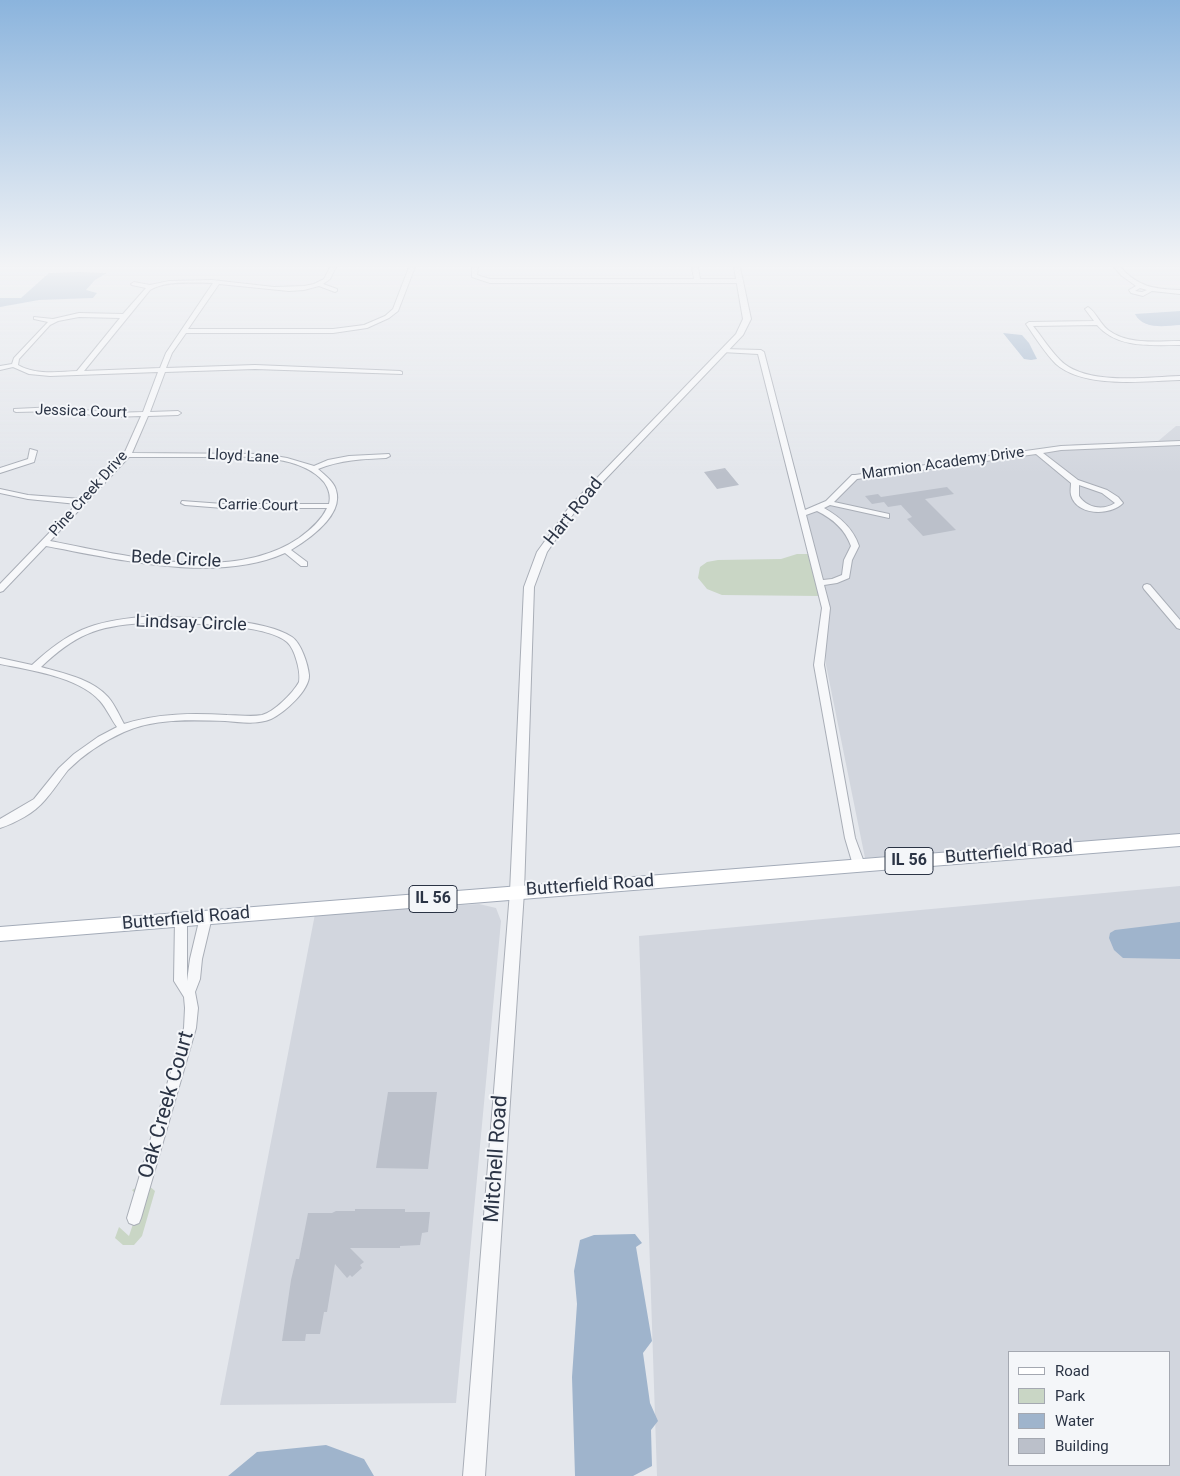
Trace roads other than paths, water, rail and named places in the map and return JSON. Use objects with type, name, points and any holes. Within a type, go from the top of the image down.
[{"type":"main road","name":"Butterfield Road","points":[[0,934],[1180,840]]},
{"type":"street","points":[[15,365],[16,360],[39,336]]},
{"type":"street","points":[[79,373],[108,336]]},
{"type":"street","name":"Pine Creek Drive","points":[[0,590],[127,454],[134,443],[169,352],[180,336]]},
{"type":"street","name":"Hart Road","points":[[520,841],[529,587],[542,552],[573,508],[737,336]]},
{"type":"street","points":[[1038,336],[1058,362],[1080,374],[1106,378],[1180,378]]},
{"type":"street","points":[[1116,336],[1125,340],[1142,343],[1180,344]]},
{"type":"street","points":[[724,350],[761,352],[826,608],[819,665],[850,838],[859,865]]},
{"type":"street","points":[[15,365],[17,368],[27,372],[79,373],[278,367],[345,372],[400,373]]},
{"type":"street","points":[[0,368],[15,365]]},
{"type":"street","name":"Jessica Court","points":[[16,410],[37,409],[113,415],[178,413]]},
{"type":"street","name":"Marmion Academy Drive","points":[[802,514],[829,503],[855,477],[1078,446],[1180,443]]},
{"type":"street","points":[[0,471],[31,460],[33,451]]},
{"type":"street","name":"Marmion Academy Drive","points":[[1037,451],[1075,482]]},
{"type":"street","name":"Lloyd Lane","points":[[127,454],[261,456],[289,460],[313,468]]},
{"type":"street","points":[[332,506],[334,494],[329,483],[313,468],[327,462],[352,457],[386,456]]},
{"type":"street","points":[[1075,482],[1093,487],[1115,497],[1119,503],[1115,507],[1093,509],[1077,500],[1074,494],[1075,482]]},
{"type":"street","points":[[0,491],[28,497],[83,502]]},
{"type":"street","name":"Carrie Court","points":[[185,503],[223,506],[332,506]]},
{"type":"street","points":[[829,503],[886,516]]},
{"type":"street","name":"Bede Circle","points":[[45,543],[108,556],[186,565],[224,564],[258,558],[286,550],[322,524],[332,506]]},
{"type":"street","points":[[818,508],[839,521],[852,536],[854,546],[848,560],[846,576],[834,581],[819,583]]},
{"type":"street","points":[[286,550],[304,564]]},
{"type":"street","points":[[1147,587],[1180,626]]},
{"type":"street","name":"Lindsay Circle","points":[[0,824],[40,800],[68,764],[96,743],[122,728],[166,718],[246,719],[267,716],[277,710],[303,684],[304,674],[294,645],[282,636],[260,628],[237,624],[150,620],[117,622],[91,628],[53,650],[34,668]]},
{"type":"street","points":[[0,661],[34,668],[75,682],[101,696],[122,728]]},
{"type":"street","name":"Mitchell Road","points":[[474,1476],[520,841]]},
{"type":"street","name":"Oak Creek Court","points":[[189,991],[194,979],[196,959],[206,917]]},
{"type":"street","name":"Oak Creek Court","points":[[134,1218],[190,1028],[192,1003],[189,991],[180,981],[181,920]]},
{"type":"water","points":[[1005,336],[1023,336],[1029,343],[1037,359],[1024,359]]},
{"type":"water","points":[[1180,922],[1180,959],[1123,958],[1114,950],[1109,938],[1110,933],[1115,930]]},
{"type":"water","points":[[635,1234],[642,1243],[636,1247],[652,1341],[643,1353],[650,1403],[658,1421],[651,1430],[652,1466],[633,1476],[575,1476],[572,1377],[577,1304],[574,1271],[580,1240],[594,1235]]},
{"type":"water","points":[[326,1445],[364,1459],[374,1476],[228,1476],[257,1452]]}]
